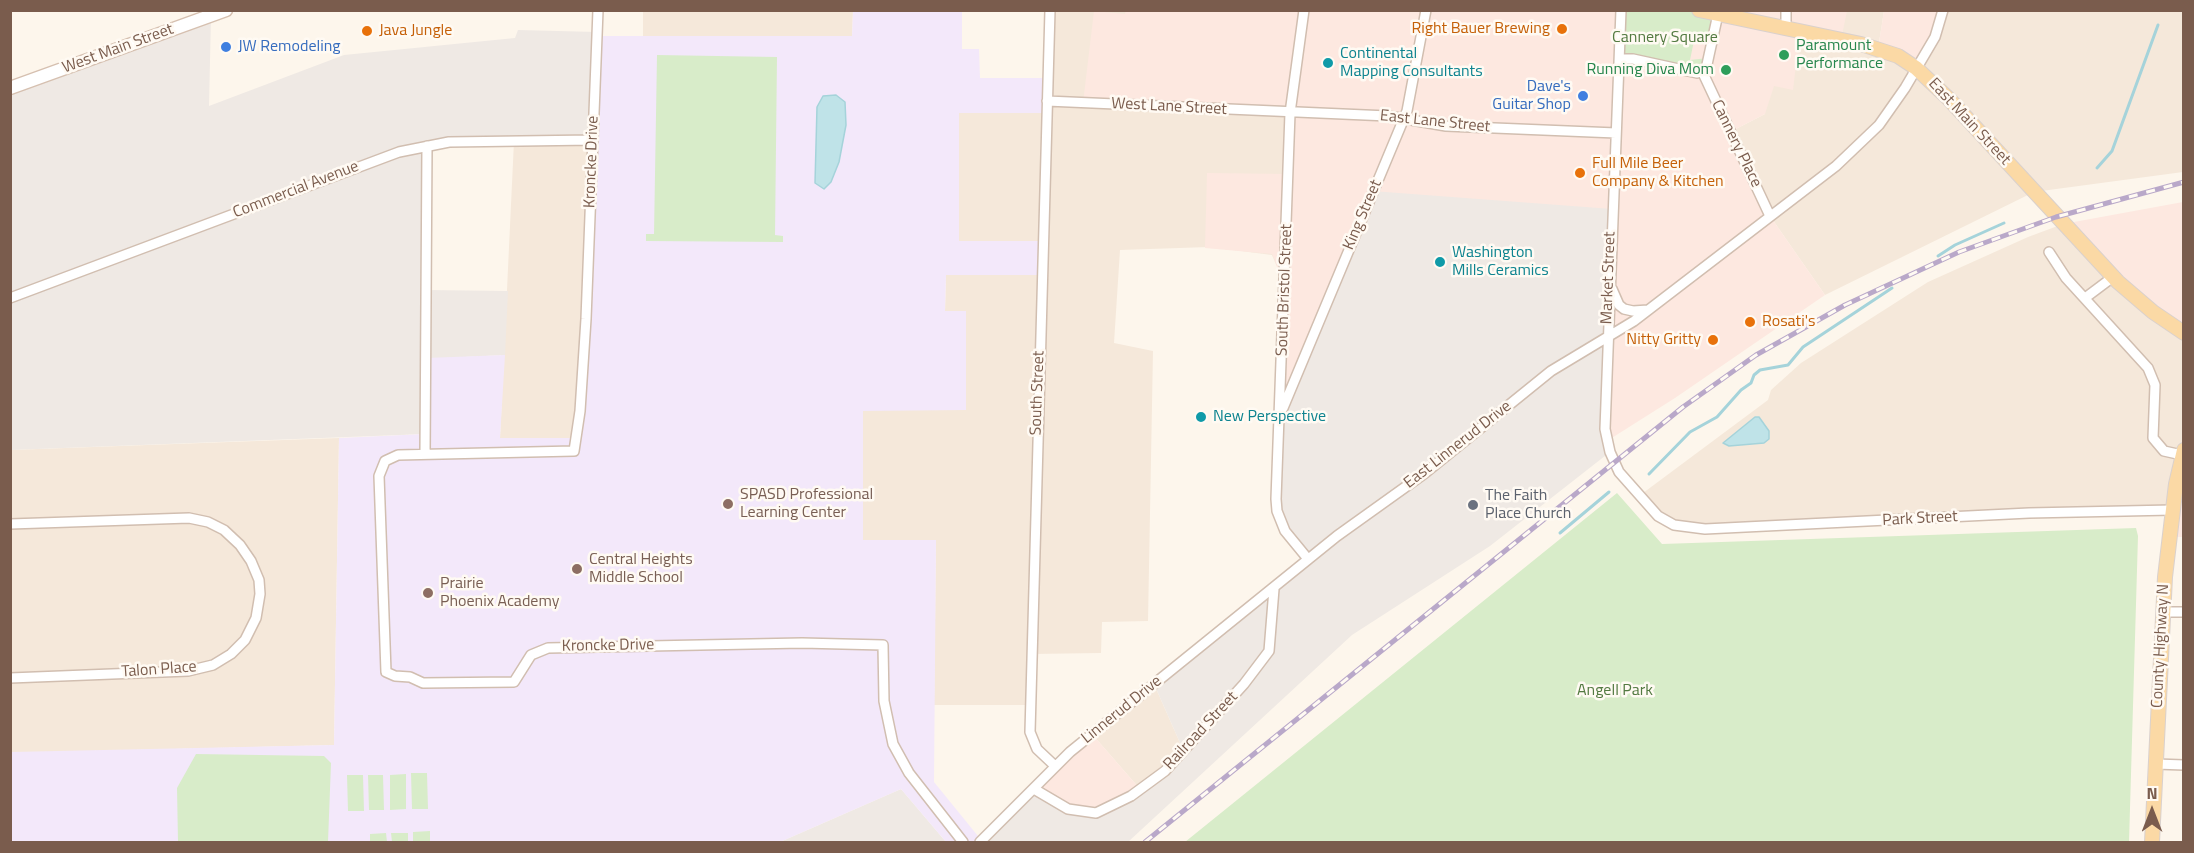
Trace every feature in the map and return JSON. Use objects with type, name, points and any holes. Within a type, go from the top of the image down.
[{"type":"main road","name":"West Main Street","points":[[10,88],[226,10]]},
{"type":"main road","name":"East Main Street","points":[[1699,10],[1717,20],[1786,28],[1861,44],[1898,56],[1916,68],[1949,99],[2113,276],[2141,303],[2184,333]]},
{"type":"main road","name":"County Highway N","points":[[2152,843],[2162,612],[2172,510],[2183,452]]},
{"type":"street","name":"Kroncke Drive","points":[[598,10],[581,403],[574,451],[398,455],[385,460],[379,476],[386,672],[395,676],[410,676],[423,683],[514,682],[531,655],[548,648],[802,643],[883,645],[884,701],[893,744],[909,773],[963,843]]},
{"type":"street","name":"South Street","points":[[1050,10],[1030,732],[1037,749],[1054,765]]},
{"type":"street","name":"South Bristol Street","points":[[1304,10],[1290,113],[1277,511],[1285,531],[1308,559]]},
{"type":"street","name":"King Street","points":[[1281,413],[1404,118],[1426,10]]},
{"type":"street","name":"Market Street","points":[[1621,10],[1605,419],[1610,452],[1619,472],[1648,507],[1669,523]]},
{"type":"street","points":[[1786,10],[1786,28]]},
{"type":"street","name":"East Linnerud Drive","points":[[1274,589],[1308,559],[1425,473],[1551,371],[1607,339],[1648,310],[1836,166],[1879,125],[1905,88],[1935,37],[1943,10]]},
{"type":"street","points":[[1620,59],[1633,59],[1697,73],[1704,69],[1717,20]]},
{"type":"street","name":"Cannery Place","points":[[1704,69],[1770,216]]},
{"type":"street","name":"West Lane Street","points":[[1047,101],[1290,113]]},
{"type":"street","name":"East Lane Street","points":[[1290,113],[1404,118],[1446,126],[1616,133]]},
{"type":"street","name":"Commercial Avenue","points":[[10,298],[379,158],[449,142],[593,140]]},
{"type":"street","points":[[425,454],[427,146]]},
{"type":"street","points":[[2049,252],[2066,278],[2151,372],[2155,385],[2153,438],[2164,451],[2183,452]]},
{"type":"street","points":[[2085,298],[2113,276]]},
{"type":"street","points":[[1609,282],[1619,305],[1633,311],[1648,310]]},
{"type":"street","name":"Park Street","points":[[1669,523],[1705,529],[2029,513],[2172,510]]},
{"type":"street","name":"Talon Place","points":[[10,524],[189,518],[208,522],[224,530],[240,545],[251,561],[259,580],[260,594],[256,618],[245,640],[231,654],[213,665],[188,670],[10,678]]},
{"type":"street","name":"Linnerud Drive","points":[[980,843],[1034,789],[1054,765],[1274,589]]},
{"type":"street","name":"Railroad Street","points":[[1034,789],[1068,809],[1096,813],[1131,796],[1165,771],[1244,684],[1269,651],[1274,589]]},
{"type":"street","points":[[2162,612],[2184,612]]},
{"type":"street","points":[[2156,764],[2184,765]]},
{"type":"shaded area","points":[[1126,10],[1847,11],[1841,40],[1800,31],[1793,90],[1774,86],[1765,114],[1730,132],[1770,216],[1825,295],[1675,398],[1607,441],[1281,413],[1285,286],[1272,254],[1205,248],[1207,173],[1288,174],[1290,113],[1083,103],[1094,11],[1125,14]]},
{"type":"shaded area","points":[[643,11],[853,11],[852,36],[643,36]]},
{"type":"shaded area","points":[[853,11],[962,11],[962,49],[979,49],[980,78],[1048,78],[1047,113],[959,113],[959,241],[1043,241],[1042,275],[946,275],[945,311],[966,311],[966,410],[863,411],[863,540],[936,540],[934,782],[982,841],[946,842],[901,789],[780,842],[11,842],[11,752],[334,745],[339,438],[425,434],[426,358],[505,355],[500,438],[576,438],[597,36],[852,36]]},
{"type":"shaded area","points":[[1050,11],[1621,11],[1285,286],[1272,255],[1209,247],[1120,250],[1114,343],[1153,351],[1148,621],[1102,622],[1101,653],[1032,654],[1030,705],[934,705],[936,540],[863,540],[863,410],[966,409],[965,311],[945,311],[946,275],[1041,275],[1043,241],[959,241],[959,113],[1047,113]]},
{"type":"shaded area","points":[[1699,11],[1884,11],[1878,49],[1943,11],[2183,11],[2183,172],[2034,192],[1825,295],[1770,216],[1730,132],[1765,114]]},
{"type":"shaded area","points":[[1884,11],[1943,11],[1916,68],[1878,49]]},
{"type":"shaded area","points":[[211,16],[209,106],[344,55],[515,38],[518,30],[597,32],[593,140],[427,146],[426,290],[508,291],[505,355],[426,359],[425,434],[11,450],[11,88]]},
{"type":"shaded area","points":[[593,140],[576,438],[500,438],[514,141]]},
{"type":"shaded area","points":[[1372,191],[1612,209],[1605,419],[1610,452],[1490,546],[1352,635],[1128,842],[980,842],[1034,789],[1068,809],[1096,813],[1131,796],[1184,752],[1154,684],[1308,560],[1280,522],[1281,413]]},
{"type":"shaded area","points":[[2183,202],[2183,333],[2063,224]]},
{"type":"shaded area","points":[[2063,224],[2183,333],[2183,450],[2172,510],[1846,524],[1674,525],[1639,496],[1768,400],[1771,390],[1801,363],[1928,282],[2028,237]]},
{"type":"shaded area","points":[[339,438],[334,745],[11,753],[11,450]]},
{"type":"shaded area","points":[[2183,450],[2183,537],[2169,537]]},
{"type":"shaded area","points":[[1154,684],[1184,752],[1140,789],[1092,734]]},
{"type":"shaded area","points":[[1092,734],[1140,789],[1096,813],[1068,809],[1034,789]]},
{"type":"shaded area","points":[[901,789],[946,842],[780,842]]},
{"type":"green space","name":"Cannery Square","points":[[1699,10],[1718,14],[1714,34],[1695,36],[1690,60],[1708,58],[1702,71],[1620,59],[1621,11]]},
{"type":"green space","points":[[657,55],[777,57],[775,235],[783,236],[783,242],[646,241],[646,234],[654,234]]},
{"type":"green space","name":"Angell Park","points":[[1617,493],[1662,544],[2136,528],[2138,536],[2129,842],[1185,842]]},
{"type":"green space","points":[[196,754],[324,756],[331,763],[328,842],[178,842],[177,788]]},
{"type":"green space","points":[[411,773],[427,773],[428,809],[412,809]]},
{"type":"green space","points":[[406,774],[406,809],[390,810],[390,775]]},
{"type":"green space","points":[[347,775],[363,775],[364,811],[348,811]]},
{"type":"green space","points":[[368,775],[383,775],[384,810],[369,810]]},
{"type":"green space","points":[[430,831],[430,842],[413,842],[413,832]]},
{"type":"green space","points":[[386,833],[387,842],[370,842],[370,834]]},
{"type":"green space","points":[[391,833],[408,833],[408,842],[392,842]]},
{"type":"water","points":[[836,95],[845,102],[846,125],[839,162],[831,182],[824,189],[815,183],[817,107],[823,96]]},
{"type":"water","points":[[1755,417],[1759,417],[1769,431],[1769,439],[1764,443],[1729,446],[1723,443]]},
{"type":"waterway","points":[[2097,168],[2112,151],[2158,25]]},
{"type":"waterway","points":[[1938,256],[1955,245],[2004,223]]},
{"type":"waterway","points":[[1649,474],[1690,432],[1717,417],[1741,390],[1751,383],[1754,375],[1760,370],[1788,365],[1803,347],[1892,288]]},
{"type":"waterway","points":[[1560,533],[1609,492]]},
{"type":"railway","points":[[1145,842],[1683,407],[1756,355],[1845,305],[1959,252],[2056,217],[2184,182]]},
{"type":"place","name":"Right Bauer Brewing","points":[[1562,29]]},
{"type":"place","name":"Java Jungle","points":[[367,31]]},
{"type":"place","name":"JW Remodeling","points":[[226,47]]},
{"type":"place","name":"Paramount Performance","points":[[1784,55]]},
{"type":"place","name":"Continental Mapping Consultants","points":[[1328,63]]},
{"type":"place","name":"Running Diva Mom","points":[[1726,70]]},
{"type":"place","name":"Dave's Guitar Shop","points":[[1583,96]]},
{"type":"place","name":"Full Mile Beer Company & Kitchen","points":[[1580,173]]},
{"type":"place","name":"Washington Mills Ceramics","points":[[1440,262]]},
{"type":"place","name":"Rosati's","points":[[1750,322]]},
{"type":"place","name":"Nitty Gritty","points":[[1713,340]]},
{"type":"place","name":"New Perspective","points":[[1201,417]]},
{"type":"place","name":"SPASD Professional Learning Center","points":[[728,504]]},
{"type":"place","name":"The Faith Place Church","points":[[1473,505]]},
{"type":"place","name":"Central Heights Middle School","points":[[577,569]]},
{"type":"place","name":"Prairie Phoenix Academy","points":[[428,593]]}]
